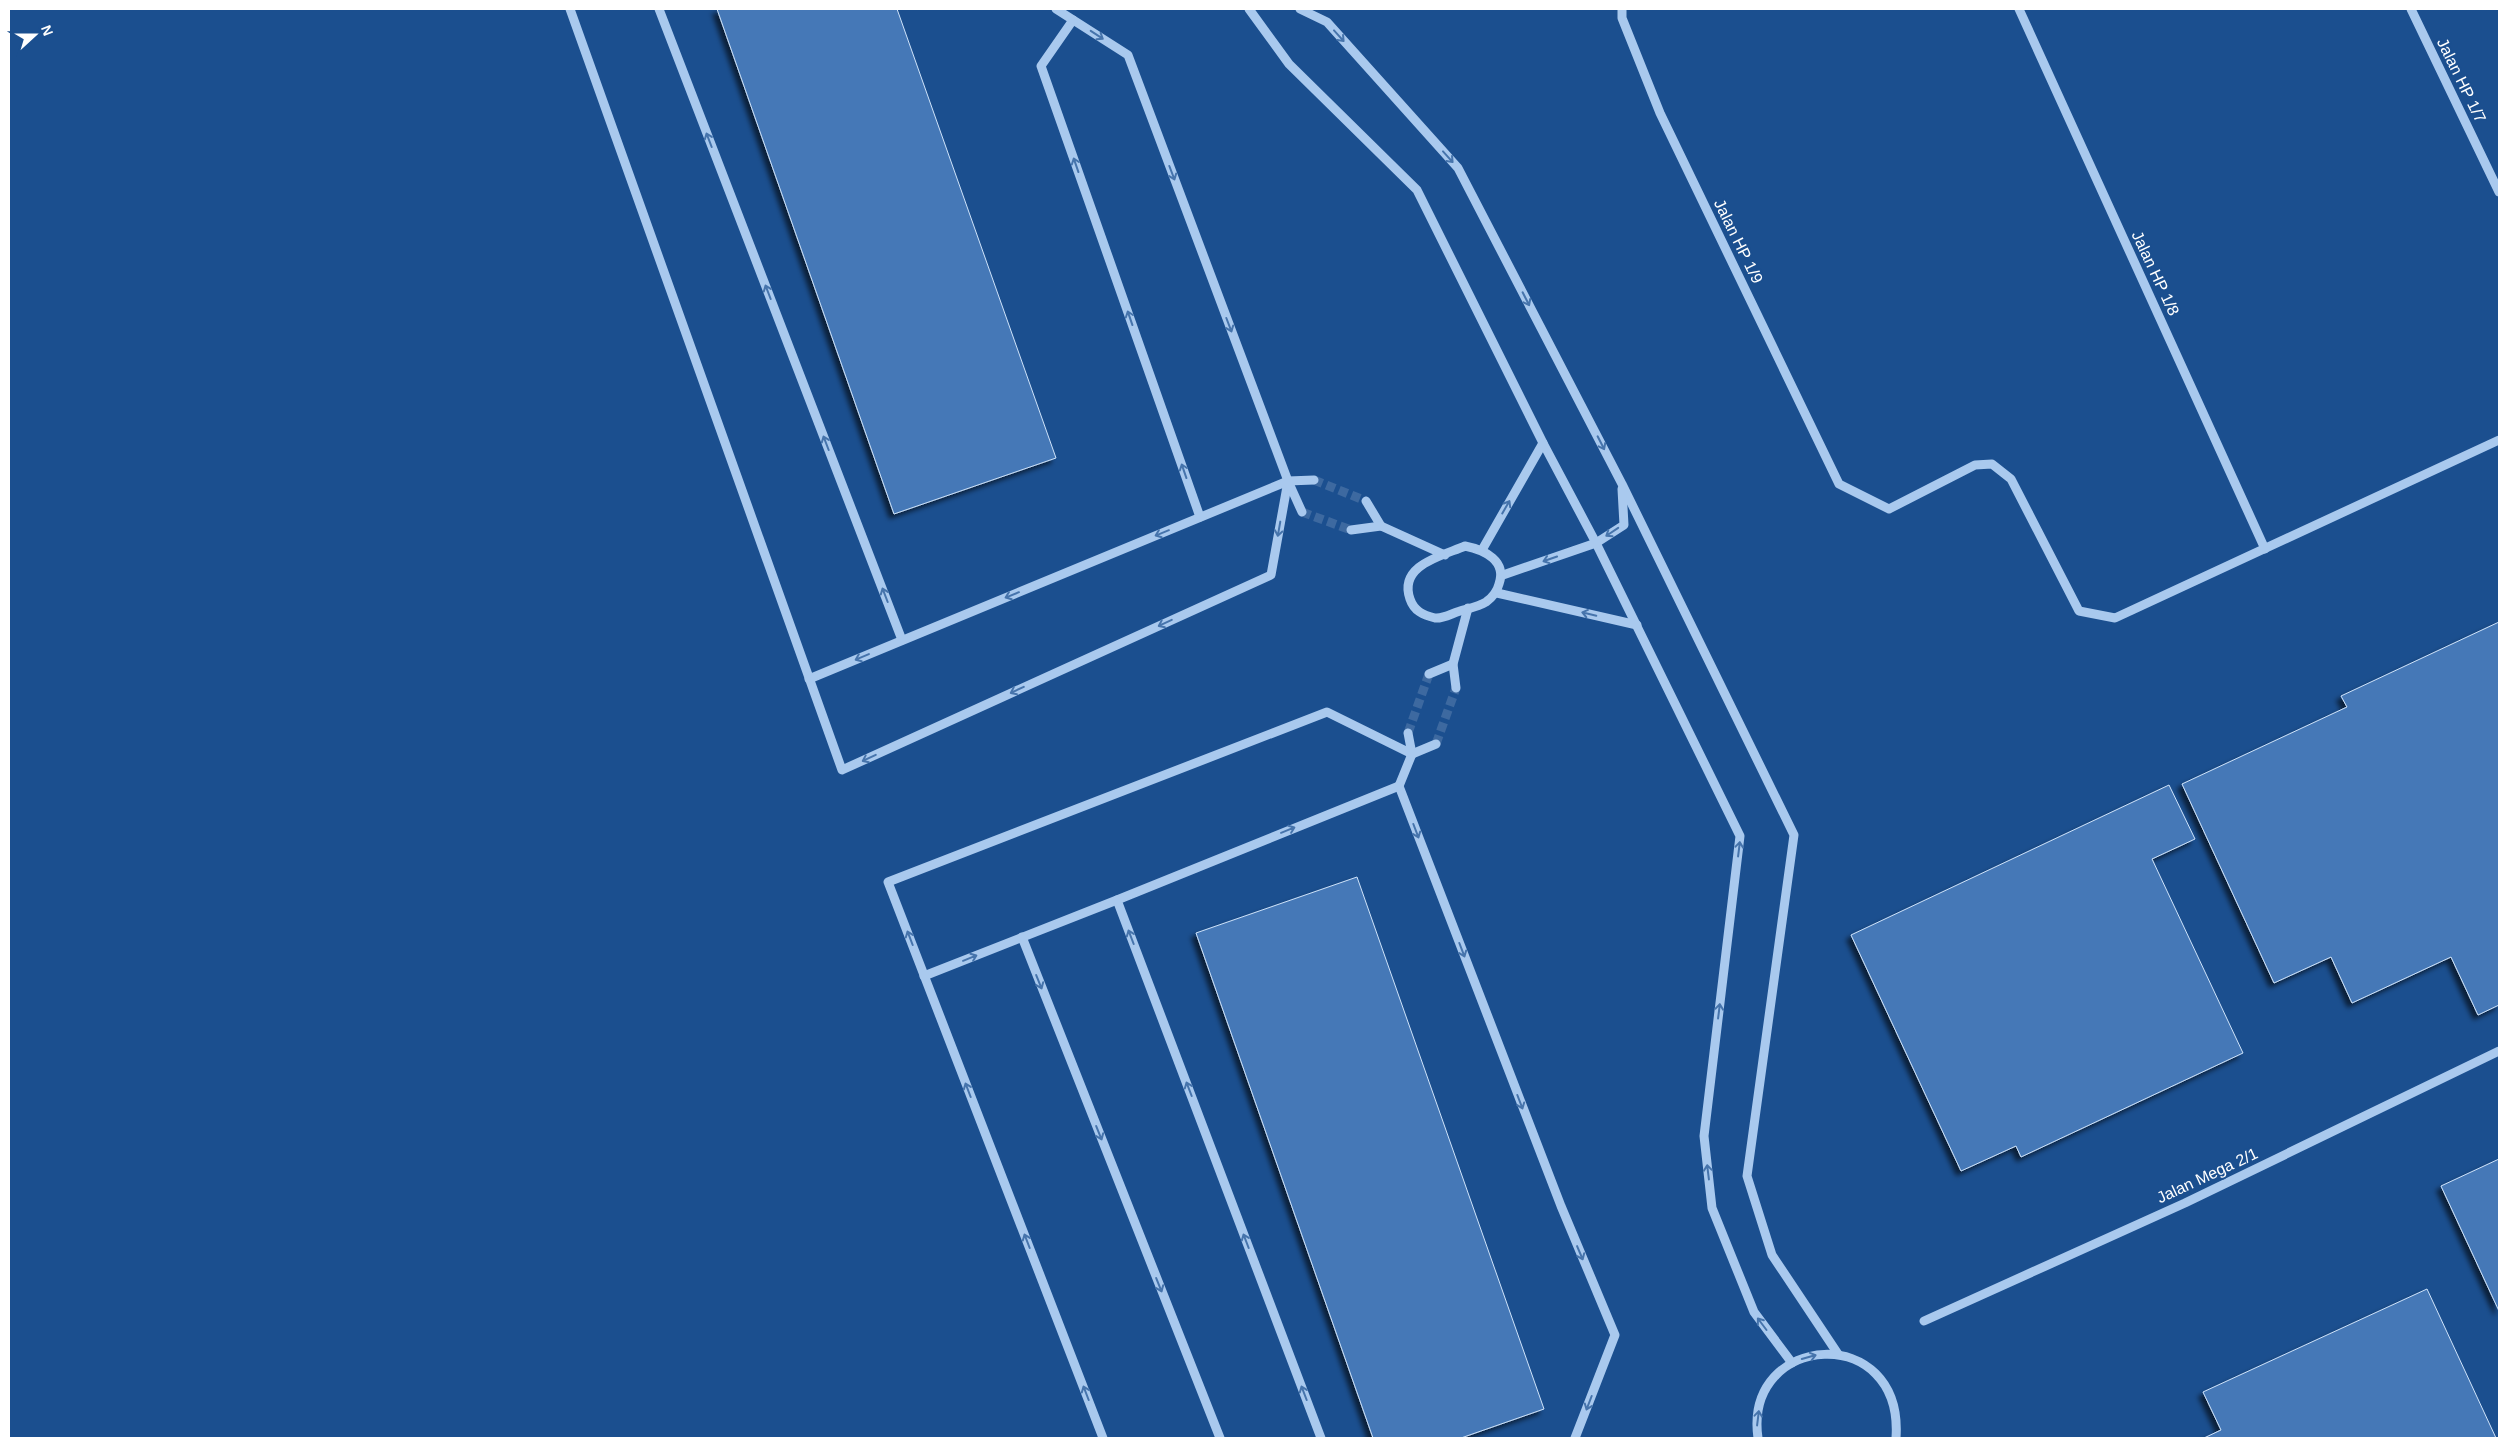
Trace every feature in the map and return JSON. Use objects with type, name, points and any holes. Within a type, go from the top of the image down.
[{"type":"street","points":[[570,9],[842,770],[1270,575],[1288,481]]},
{"type":"street","points":[[659,9],[902,640]]},
{"type":"street","points":[[1056,9],[1128,55],[1288,481],[1302,512]]},
{"type":"street","points":[[1250,9],[1289,64],[1417,190],[1543,443],[1637,624],[1740,836],[1704,1136],[1712,1208],[1754,1312],[1792,1362]]},
{"type":"street","points":[[1300,9],[1327,22],[1458,168],[1622,484],[1794,834],[1747,1176],[1772,1255],[1838,1354]]},
{"type":"street","name":"Jalan HP 1/9","points":[[1622,9],[1622,18],[1660,113],[1839,484],[1889,509],[1975,465],[1992,464],[2011,479],[2079,611],[2115,618],[2265,549]]},
{"type":"street","name":"Jalan HP 1/8","points":[[2019,9],[2265,549]]},
{"type":"street","name":"Jalan HP 1/7","points":[[2411,9],[2499,192]]},
{"type":"street","points":[[1073,20],[1041,66],[1200,517]]},
{"type":"street","points":[[2265,549],[2499,440]]},
{"type":"street","points":[[1482,550],[1543,443]]},
{"type":"street","points":[[809,679],[1288,481],[1314,480]]},
{"type":"street","points":[[1503,575],[1596,543],[1624,525],[1622,484]]},
{"type":"street","points":[[1366,501],[1381,526]]},
{"type":"street","points":[[1351,530],[1381,526],[1445,555]]},
{"type":"street","points":[[1465,546],[1482,550],[1497,561],[1503,575],[1497,593],[1485,602],[1438,618],[1422,614],[1412,605],[1407,590],[1408,579],[1421,564],[1445,555],[1465,546]]},
{"type":"street","points":[[1497,593],[1637,624]]},
{"type":"street","points":[[1456,688],[1453,664],[1468,608]]},
{"type":"street","points":[[1429,674],[1453,664]]},
{"type":"street","points":[[1104,1438],[888,882],[1328,712],[1412,754],[1436,744]]},
{"type":"street","points":[[1408,733],[1412,754],[1399,786],[1561,1206],[1615,1335],[1575,1438]]},
{"type":"street","points":[[924,976],[1399,786]]},
{"type":"street","points":[[1117,900],[1321,1438]]},
{"type":"street","points":[[1022,937],[1220,1438]]},
{"type":"street","name":"Jalan Mega 2/1","points":[[1924,1321],[2185,1203],[2499,1051]]},
{"type":"street","points":[[1758,1438],[1756,1422],[1761,1398],[1773,1378],[1792,1362],[1814,1355],[1838,1354],[1860,1362],[1879,1377],[1892,1397],[1897,1419],[1896,1438]]},
{"type":"building","points":[[717,9],[897,9],[1056,458],[894,514]]},
{"type":"building","points":[[2499,622],[2499,1005],[2478,1015],[2451,957],[2352,1003],[2331,957],[2274,983],[2182,784],[2347,707],[2341,696]]},
{"type":"building","points":[[2169,785],[2195,839],[2152,859],[2243,1053],[2021,1157],[2016,1146],[1961,1171],[1851,935]]},
{"type":"building","points":[[1357,877],[1544,1409],[1461,1438],[1373,1438],[1196,933]]},
{"type":"building","points":[[2499,1159],[2499,1311],[2441,1186]]},
{"type":"building","points":[[2427,1289],[2496,1438],[2204,1438],[2221,1430],[2203,1392]]},
{"type":"tunnel","points":[[1314,480],[1366,501]]},
{"type":"tunnel","points":[[1302,512],[1351,530]]},
{"type":"tunnel","points":[[1408,733],[1429,674]]},
{"type":"tunnel","points":[[1436,744],[1456,688]]}]
